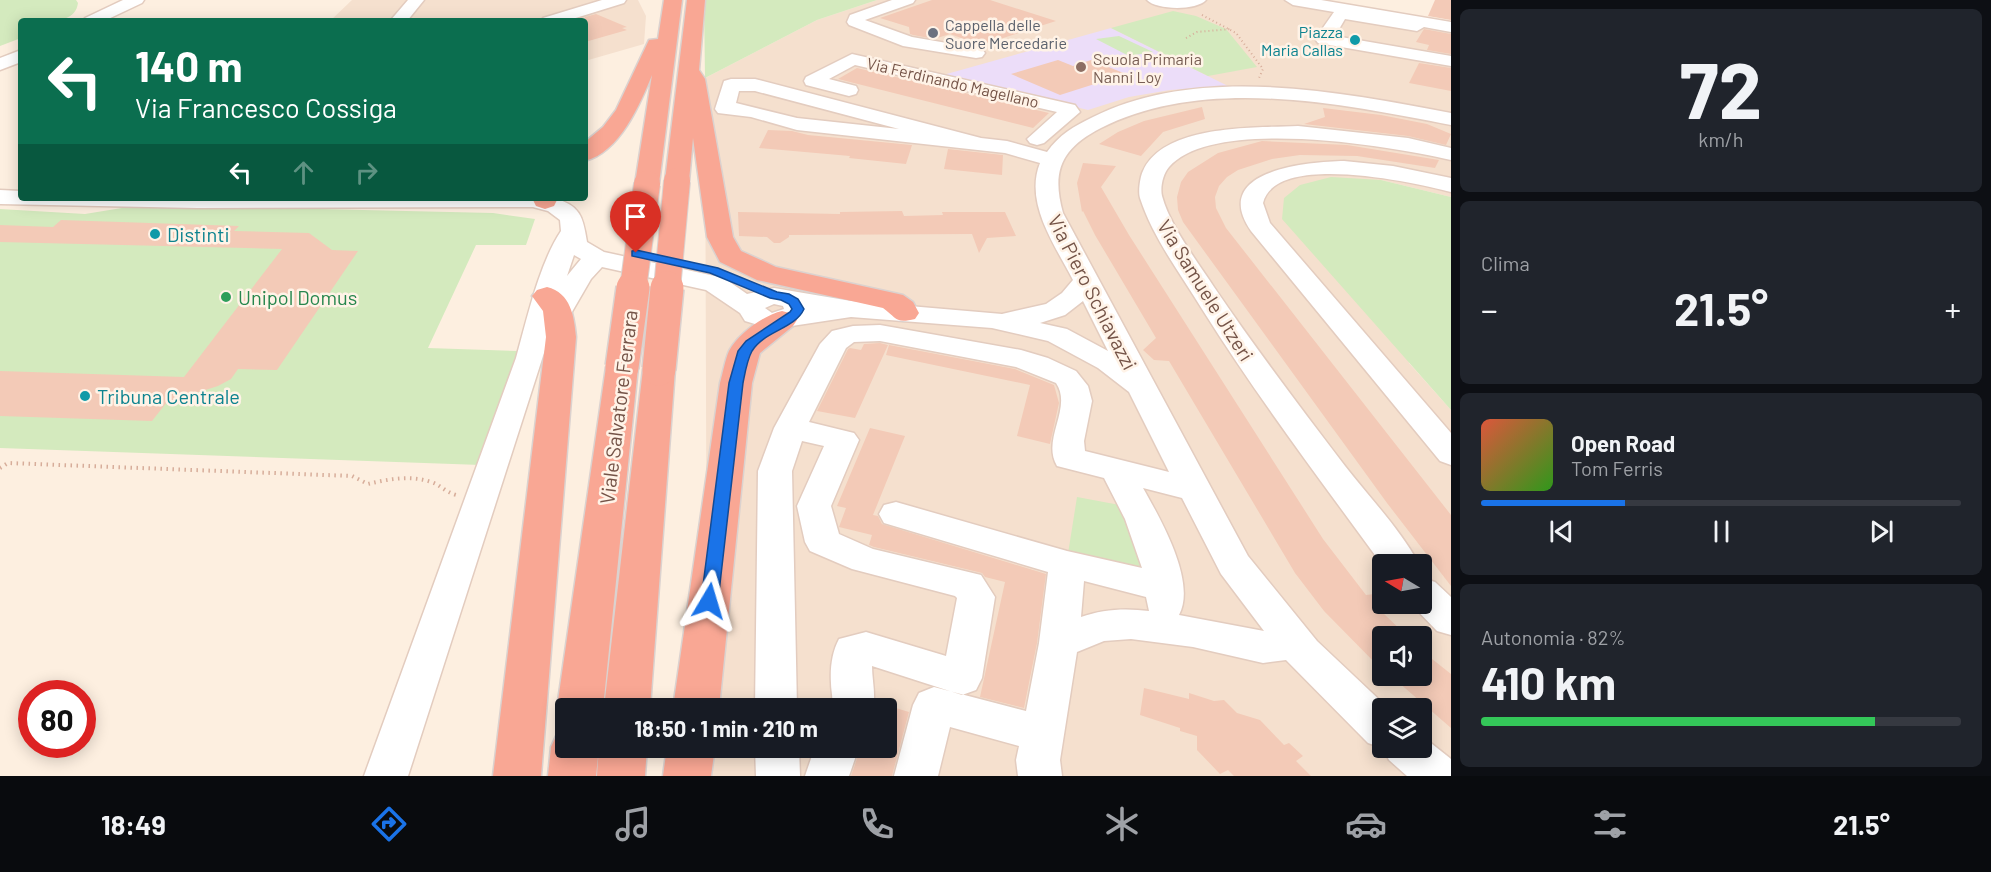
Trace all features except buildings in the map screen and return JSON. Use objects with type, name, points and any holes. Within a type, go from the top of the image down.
[{"type":"highway","name":"Viale Salvatore Ferrara","points":[[627,698],[647,184],[673,0]]},
{"type":"highway","name":"Viale Salvatore Ferrara","points":[[582,698],[640,368],[677,181],[696,0]]},
{"type":"highway","points":[[588,151],[619,122],[656,43],[668,38]]},
{"type":"highway","points":[[690,73],[695,79],[720,237],[730,255],[767,274],[893,302],[902,308],[904,313]]},
{"type":"highway","points":[[517,776],[561,337],[553,304]]},
{"type":"highway","points":[[697,698],[736,383],[745,351],[776,308]]},
{"type":"highway","points":[[572,776],[574,758]]},
{"type":"highway","points":[[621,776],[622,758]]},
{"type":"highway","points":[[687,776],[689,758]]},
{"type":"street","points":[[87,18],[134,0]]},
{"type":"street","points":[[401,18],[416,0]]},
{"type":"street","points":[[559,18],[618,0]]},
{"type":"street","points":[[588,23],[630,12],[625,0]]},
{"type":"street","points":[[908,0],[856,18],[855,22],[909,42],[976,53]]},
{"type":"street","points":[[1155,0],[1192,2]]},
{"type":"street","points":[[1293,0],[1342,11],[1451,26]]},
{"type":"street","points":[[1307,0],[1420,22],[1451,41]]},
{"type":"street","points":[[83,18],[88,3]]},
{"type":"street","points":[[1342,11],[1324,39],[1451,61]]},
{"type":"street","points":[[0,47],[18,41]]},
{"type":"street","points":[[0,59],[18,51]]},
{"type":"street","points":[[0,65],[18,56]]},
{"type":"street","name":"Via Ferdinando Magellano","points":[[925,110],[813,81],[852,58],[1068,109],[1070,112],[1050,148]]},
{"type":"street","points":[[981,134],[857,130],[756,100],[728,97],[731,85],[755,85],[981,134],[1007,147],[1050,148],[1093,122],[1132,106],[1190,96],[1284,95],[1327,98],[1383,105],[1451,119]]},
{"type":"street","name":"Via Samuele Utzeri","points":[[1394,554],[1252,365],[1170,239],[1150,195],[1153,172],[1168,155],[1184,147],[1223,136],[1298,132],[1408,144],[1451,154]]},
{"type":"street","name":"Via Piero Schiavazzi","points":[[1050,148],[1047,199],[1051,213],[1234,565],[1295,643],[1372,719]]},
{"type":"street","points":[[1451,185],[1374,170],[1310,169],[1291,172],[1264,183],[1252,201],[1252,212],[1259,226],[1451,454]]},
{"type":"street","points":[[0,186],[18,187]]},
{"type":"street","points":[[0,197],[18,197]]},
{"type":"street","points":[[386,776],[530,358],[553,304],[580,276],[578,246],[582,214],[573,205],[557,201]]},
{"type":"street","points":[[578,246],[715,284],[776,308],[851,309],[1053,325],[1079,335],[1111,326]]},
{"type":"street","points":[[1053,325],[1062,308],[1077,294],[1086,279]]},
{"type":"street","points":[[1053,325],[1143,389]]},
{"type":"street","points":[[776,698],[775,471],[790,428],[834,344],[842,337],[853,334],[880,333],[1021,359],[1056,372],[1073,386],[1077,401],[1068,441],[1069,458],[1196,490]]},
{"type":"street","points":[[790,428],[843,440],[814,506],[823,543],[865,560],[968,585],[976,597],[959,694]]},
{"type":"street","points":[[1117,471],[1141,513],[1163,571],[1166,604],[1157,627]]},
{"type":"street","points":[[896,514],[1067,564],[1164,587]]},
{"type":"street","points":[[1040,776],[1038,760],[1059,643],[1067,564]]},
{"type":"street","points":[[1432,602],[1451,620]]},
{"type":"street","points":[[1059,643],[1100,626],[1131,624],[1263,647],[1295,643]]},
{"type":"street","points":[[854,698],[851,683],[853,650],[866,648],[1043,734]]},
{"type":"street","points":[[916,776],[934,705],[959,694]]},
{"type":"street","points":[[777,758],[778,776]]},
{"type":"street","points":[[827,776],[833,758]]},
{"type":"street","points":[[1417,758],[1439,776]]},
{"type":"path","points":[[1192,2],[1193,11],[1231,29],[1263,69],[1261,77],[1254,82]]},
{"type":"path","points":[[1186,38],[1197,32],[1231,29]]},
{"type":"path","points":[[0,468],[8,463],[352,476],[368,484],[390,478],[416,479],[429,481],[438,485],[444,492],[460,497]]},
{"type":"shaded area","points":[[352,0],[638,0],[646,16],[644,44],[588,60],[588,18],[333,18]]},
{"type":"shaded area","points":[[877,0],[1284,0],[1451,29],[1451,197],[1381,180],[1409,363],[1451,410],[1451,776],[708,776],[707,758],[897,758],[897,698],[707,698],[705,78],[817,20]]},
{"type":"shaded area","name":"Scuola Primaria Nanni Loy","points":[[1111,28],[1228,86],[1170,90],[1129,97],[1088,110],[943,75]]},
{"type":"green space","points":[[0,0],[76,0],[78,3],[75,11],[65,18],[18,18],[18,39],[0,46]]},
{"type":"green space","points":[[704,0],[877,0],[817,20],[705,78]]},
{"type":"green space","points":[[1173,11],[1196,16],[1226,29],[1257,67],[1208,76],[1111,28]]},
{"type":"green space","points":[[1119,36],[1153,52],[1129,56],[1096,39]]},
{"type":"green space","points":[[1331,177],[1381,180],[1451,197],[1451,410],[1282,219],[1284,198],[1300,185]]},
{"type":"green space","name":"Unipol Domus","points":[[140,205],[493,213],[535,219],[526,245],[476,245],[428,348],[519,351],[481,465],[0,448],[0,209],[85,214]]},
{"type":"green space","points":[[1077,497],[1125,506],[1145,573],[1067,560]]},
{"type":"place","name":"Cappella delle Suore Mercedarie","points":[[933,33]]},
{"type":"place","name":"Piazza Maria Callas","points":[[1355,40]]},
{"type":"place","name":"Scuola Primaria Nanni Loy","points":[[1081,67]]},
{"type":"place","name":"Distinti","points":[[155,234]]},
{"type":"place","name":"Unipol Domus","points":[[226,297]]},
{"type":"place","name":"Tribuna Centrale","points":[[85,396]]},
{"type":"route","points":[[636,253],[714,270],[774,296],[784,297],[794,302],[798,309],[795,314],[772,327],[745,351],[736,383],[709,601]]}]
